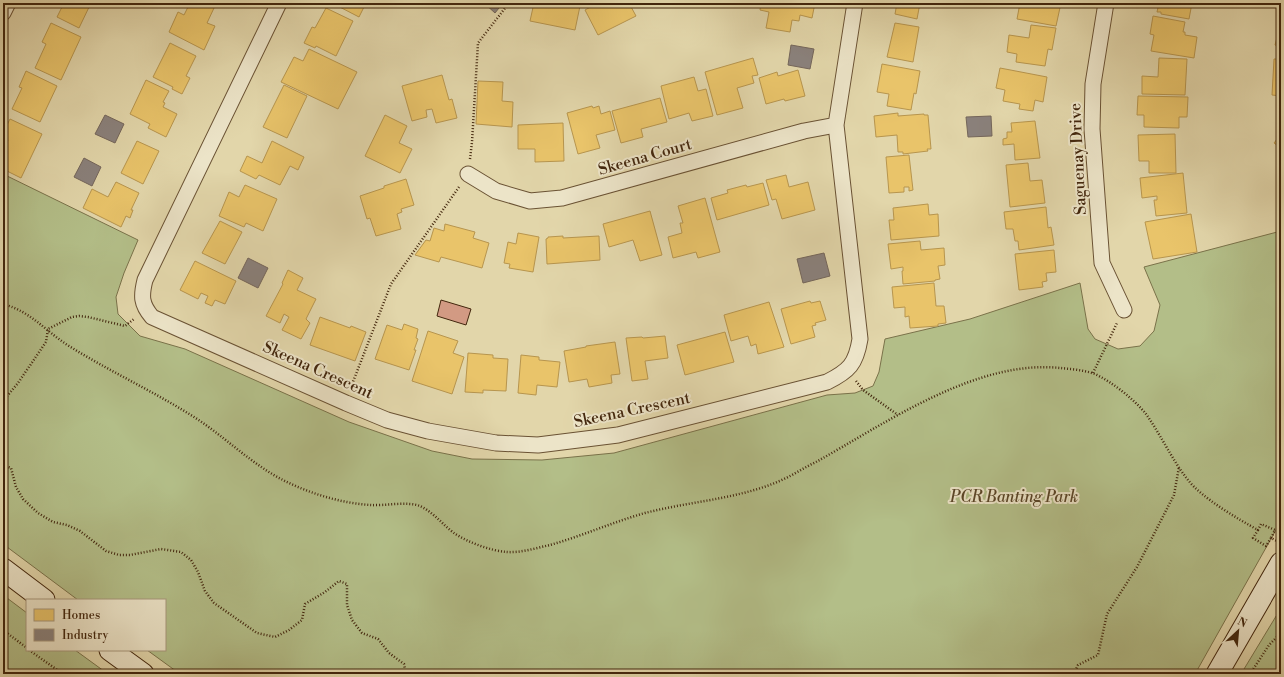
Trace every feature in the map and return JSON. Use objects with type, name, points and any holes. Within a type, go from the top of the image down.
[{"type":"street","points":[[3,12],[8,3]]},
{"type":"street","name":"Skeena Crescent","points":[[279,3],[145,280],[142,298],[146,310],[152,317],[387,420],[428,431],[496,443],[538,445],[618,435],[827,382],[838,377],[854,361],[858,351],[860,339],[836,125],[855,3]]},
{"type":"street","name":"Saguenay Drive","points":[[1106,3],[1093,84],[1092,129],[1102,263],[1124,310]]},
{"type":"street","name":"Skeena Court","points":[[468,174],[496,191],[530,201],[562,198],[804,131],[836,125]]},
{"type":"street","points":[[1217,674],[1281,563]]},
{"type":"street","points":[[3,569],[43,599]]},
{"type":"street","points":[[111,651],[143,674]]},
{"type":"path","points":[[472,142],[478,43],[509,3]]},
{"type":"path","points":[[352,387],[391,284],[449,201]]},
{"type":"path","points":[[3,304],[16,307],[48,329],[63,343],[191,415],[282,480],[316,493],[353,503],[376,505],[417,505],[438,518],[454,533],[474,544],[507,552],[533,549],[566,541],[639,515],[666,508],[755,490],[784,479],[898,415],[982,376],[1015,370],[1050,367],[1093,373],[1117,387],[1145,412],[1190,483],[1243,522],[1258,530]]},
{"type":"path","points":[[48,329],[72,317],[79,316],[125,326],[130,323]]},
{"type":"path","points":[[3,401],[18,383],[46,342],[48,329]]},
{"type":"path","points":[[1093,373],[1108,342]]},
{"type":"path","points":[[860,386],[898,415]]},
{"type":"path","points":[[3,465],[11,468],[16,486],[23,499],[38,513],[53,522],[67,525],[80,531],[106,551],[119,555],[130,555],[161,549],[181,552],[191,560],[198,572],[205,591],[214,603],[257,633],[275,637],[289,630],[302,620],[305,604],[325,592],[339,581],[347,584],[347,605],[352,620],[362,633],[378,639],[389,653],[404,664],[406,674]]},
{"type":"path","points":[[1074,674],[1078,665],[1098,655],[1107,614],[1137,567],[1174,495],[1179,467]]},
{"type":"path","points":[[1261,524],[1275,530],[1270,538],[1266,546],[1253,538],[1261,524]]},
{"type":"path","points":[[1270,538],[1281,544]]},
{"type":"path","points":[[3,630],[26,647]]},
{"type":"path","points":[[1250,674],[1269,644],[1281,633]]},
{"type":"path","points":[[31,651],[63,674]]},
{"type":"green space","name":"PCR Banting Park","points":[[3,174],[138,240],[116,297],[118,314],[140,336],[185,349],[349,422],[432,451],[472,459],[542,460],[614,453],[827,395],[855,393],[873,386],[879,372],[885,339],[970,319],[1080,283],[1088,329],[1095,339],[1118,349],[1140,346],[1154,331],[1160,305],[1144,267],[1281,231],[1281,521],[1195,674],[180,674],[148,651],[166,651],[166,599],[77,599],[3,544]]},
{"type":"green space","points":[[3,595],[26,612],[26,651],[76,651],[108,674],[3,674]]},
{"type":"green space","points":[[1281,608],[1281,674],[1241,674]]},
{"type":"building: Homes","points":[[64,3],[91,3],[79,28],[57,17]]},
{"type":"building: Homes","points":[[190,3],[205,3],[214,8],[207,23],[215,26],[204,50],[169,32],[178,12],[184,15]]},
{"type":"building: Homes","points":[[332,3],[366,3],[359,17]]},
{"type":"building: Homes","points":[[534,3],[565,3],[580,6],[575,30],[530,21]]},
{"type":"building: Homes","points":[[598,3],[629,3],[636,16],[598,35],[585,10]]},
{"type":"building: Homes","points":[[761,3],[815,3],[812,18],[800,15],[799,21],[792,20],[790,32],[766,28],[769,12],[760,10]]},
{"type":"building: Homes","points":[[897,3],[920,3],[917,19],[895,14]]},
{"type":"building: Homes","points":[[1020,3],[1061,3],[1056,26],[1017,19]]},
{"type":"building: Homes","points":[[1159,3],[1192,3],[1189,19],[1157,12]]},
{"type":"building: Homes","points":[[326,8],[353,21],[336,56],[316,46],[315,48],[304,43],[312,27],[315,28]]},
{"type":"building: Homes","points":[[1153,16],[1185,22],[1183,32],[1185,32],[1185,35],[1197,37],[1194,58],[1151,51],[1154,35],[1150,34]]},
{"type":"building: Homes","points":[[1281,22],[1281,47],[1275,45]]},
{"type":"building: Homes","points":[[51,23],[81,37],[61,80],[35,68],[46,44],[42,42]]},
{"type":"building: Homes","points":[[895,23],[919,27],[913,62],[887,57]]},
{"type":"building: Homes","points":[[1031,25],[1056,28],[1052,50],[1048,49],[1045,66],[1016,62],[1017,54],[1007,52],[1009,35],[1029,38]]},
{"type":"building: Homes","points":[[170,43],[196,56],[186,76],[190,78],[182,94],[172,89],[173,87],[153,77]]},
{"type":"building: Homes","points":[[309,49],[357,72],[338,109],[281,82],[294,57],[303,61]]},
{"type":"building: Homes","points":[[753,58],[758,75],[752,76],[754,83],[737,88],[743,108],[717,115],[705,72]]},
{"type":"building: Homes","points":[[1159,58],[1187,59],[1185,95],[1142,94],[1142,76],[1158,77]]},
{"type":"building: Homes","points":[[1274,59],[1281,59],[1281,96],[1272,95]]},
{"type":"building: Homes","points":[[882,64],[920,71],[916,94],[914,93],[911,110],[887,106],[889,94],[877,92]]},
{"type":"building: Homes","points":[[1000,68],[1047,77],[1043,102],[1035,100],[1033,111],[1019,109],[1020,104],[1003,101],[1005,90],[996,88]]},
{"type":"building: Homes","points":[[798,70],[805,96],[785,101],[784,99],[766,104],[759,78],[777,72],[778,76]]},
{"type":"building: Homes","points":[[26,71],[57,86],[40,122],[12,109],[22,88],[19,87]]},
{"type":"building: Homes","points":[[442,75],[449,100],[452,99],[457,118],[436,123],[432,109],[426,110],[427,117],[412,121],[402,86]]},
{"type":"building: Homes","points":[[694,77],[698,91],[706,89],[713,116],[692,121],[689,113],[669,119],[661,86]]},
{"type":"building: Homes","points":[[146,80],[169,91],[163,102],[165,103],[163,107],[177,114],[166,137],[148,128],[150,124],[130,114]]},
{"type":"building: Homes","points":[[478,81],[503,82],[502,101],[513,102],[512,127],[476,124]]},
{"type":"building: Homes","points":[[284,85],[307,96],[287,138],[263,127]]},
{"type":"building: Homes","points":[[1138,96],[1188,97],[1187,117],[1179,117],[1179,128],[1144,127],[1144,115],[1137,115]]},
{"type":"building: Homes","points":[[660,98],[667,122],[641,129],[643,137],[621,143],[612,111]]},
{"type":"building: Homes","points":[[592,106],[593,108],[599,106],[601,114],[610,111],[615,130],[596,135],[600,148],[578,154],[567,113]]},
{"type":"building: Homes","points":[[898,113],[898,116],[928,115],[931,149],[927,149],[928,151],[903,154],[903,152],[898,152],[897,135],[876,137],[874,116]]},
{"type":"building: Homes","points":[[385,115],[407,126],[399,143],[412,149],[400,173],[365,156]]},
{"type":"building: Homes","points":[[10,119],[42,134],[21,178],[3,169],[3,145],[5,146],[8,140],[3,137],[3,133]]},
{"type":"building: Homes","points":[[1035,121],[1040,158],[1015,160],[1014,144],[1003,145],[1003,139],[1007,138],[1007,132],[1012,132],[1011,123]]},
{"type":"building: Homes","points":[[563,123],[564,161],[535,162],[535,149],[518,149],[518,125]]},
{"type":"building: Homes","points":[[1175,134],[1176,173],[1149,173],[1149,161],[1139,161],[1138,135]]},
{"type":"building: Homes","points":[[1281,134],[1281,148],[1274,143]]},
{"type":"building: Homes","points":[[137,141],[159,151],[143,184],[121,173]]},
{"type":"building: Homes","points":[[272,141],[304,157],[298,170],[290,166],[280,185],[259,175],[256,179],[240,171],[247,156],[262,163]]},
{"type":"building: Homes","points":[[909,155],[913,190],[909,191],[909,187],[904,187],[904,192],[889,193],[886,157]]},
{"type":"building: Homes","points":[[1028,163],[1030,181],[1042,180],[1045,203],[1010,207],[1006,165]]},
{"type":"building: Homes","points":[[1183,173],[1187,213],[1156,216],[1154,200],[1157,200],[1157,196],[1142,198],[1140,178]]},
{"type":"building: Homes","points":[[786,175],[789,187],[808,182],[815,210],[782,219],[776,199],[772,200],[766,180]]},
{"type":"building: Homes","points":[[406,179],[414,205],[401,209],[402,212],[397,214],[401,229],[376,236],[370,218],[367,219],[360,196]]},
{"type":"building: Homes","points":[[116,182],[139,193],[131,210],[133,210],[130,218],[126,216],[121,227],[83,208],[92,189],[108,197]]},
{"type":"building: Homes","points":[[763,183],[769,205],[717,220],[711,198],[728,193],[727,190],[746,185],[747,187]]},
{"type":"building: Homes","points":[[245,185],[277,199],[263,231],[246,223],[244,227],[219,216],[229,192],[239,197]]},
{"type":"building: Homes","points":[[705,198],[720,252],[698,258],[696,252],[673,258],[668,237],[682,233],[680,223],[683,223],[678,206]]},
{"type":"building: Homes","points":[[928,204],[929,215],[938,214],[939,236],[891,240],[889,220],[894,220],[893,208]]},
{"type":"building: Homes","points":[[1046,207],[1048,228],[1051,227],[1054,245],[1019,250],[1018,241],[1015,241],[1013,229],[1006,229],[1004,212]]},
{"type":"building: Homes","points":[[650,211],[662,255],[640,261],[633,240],[609,247],[603,224]]},
{"type":"building: Homes","points":[[1191,214],[1197,252],[1153,259],[1145,222]]},
{"type":"building: Homes","points":[[220,221],[242,232],[225,264],[202,253]]},
{"type":"building: Homes","points":[[445,224],[475,232],[473,238],[489,243],[482,268],[441,257],[439,262],[415,255],[426,240],[430,241],[434,228],[444,231]]},
{"type":"building: Homes","points":[[518,233],[539,237],[533,272],[509,268],[510,264],[504,263],[508,242],[516,244]]},
{"type":"building: Homes","points":[[563,236],[563,238],[599,236],[600,260],[547,264],[546,239],[548,237]]},
{"type":"building: Homes","points":[[920,241],[921,250],[944,248],[945,265],[938,266],[940,279],[935,281],[903,284],[903,267],[891,269],[888,244]]},
{"type":"building: Homes","points":[[1054,250],[1056,272],[1046,273],[1047,281],[1042,282],[1043,287],[1019,290],[1015,254]]},
{"type":"building: Homes","points":[[195,261],[236,281],[225,304],[215,300],[212,306],[205,303],[208,296],[201,293],[198,299],[180,290]]},
{"type":"building: Homes","points":[[288,270],[303,278],[297,290],[316,299],[306,319],[310,323],[301,339],[282,330],[289,317],[284,314],[280,323],[266,316],[283,284],[282,283]]},
{"type":"building: Homes","points":[[934,283],[936,306],[944,306],[946,323],[938,324],[938,326],[910,328],[909,316],[905,317],[905,307],[894,308],[892,287]]},
{"type":"building: Homes","points":[[810,301],[811,303],[820,301],[826,320],[815,323],[816,325],[812,326],[815,337],[791,344],[781,309]]},
{"type":"building: Homes","points":[[769,302],[784,347],[758,354],[756,344],[751,346],[748,336],[731,341],[724,315]]},
{"type":"building: Homes","points":[[320,317],[366,332],[355,361],[310,345]]},
{"type":"building: Homes","points":[[404,324],[418,329],[416,338],[418,339],[414,350],[416,350],[409,370],[375,359],[387,325],[402,330]]},
{"type":"building: Homes","points":[[428,331],[458,341],[453,353],[464,357],[452,394],[412,381]]},
{"type":"building: Homes","points":[[725,332],[734,362],[685,375],[677,345]]},
{"type":"building: Homes","points":[[665,336],[668,358],[645,361],[648,379],[632,381],[626,338]]},
{"type":"building: Homes","points":[[615,342],[620,374],[611,375],[612,383],[589,387],[587,379],[569,382],[564,351]]},
{"type":"building: Homes","points":[[468,353],[493,355],[493,358],[508,359],[506,391],[483,390],[483,393],[465,392]]},
{"type":"building: Homes","points":[[521,355],[539,357],[539,360],[560,362],[557,387],[537,385],[536,395],[518,393]]},
{"type":"building: Industry","points":[[484,3],[503,3],[495,13]]},
{"type":"building: Industry","points":[[791,45],[814,49],[810,69],[788,65]]},
{"type":"building: Industry","points":[[105,115],[124,124],[115,143],[95,134]]},
{"type":"building: Industry","points":[[991,116],[992,136],[968,137],[966,117]]},
{"type":"building: Industry","points":[[84,158],[101,167],[92,186],[74,177]]},
{"type":"building: Industry","points":[[824,253],[830,276],[803,283],[797,259]]},
{"type":"building: Industry","points":[[248,258],[268,268],[258,288],[238,278]]},
{"type":"building: Other","points":[[441,300],[471,309],[466,325],[437,316]]}]
